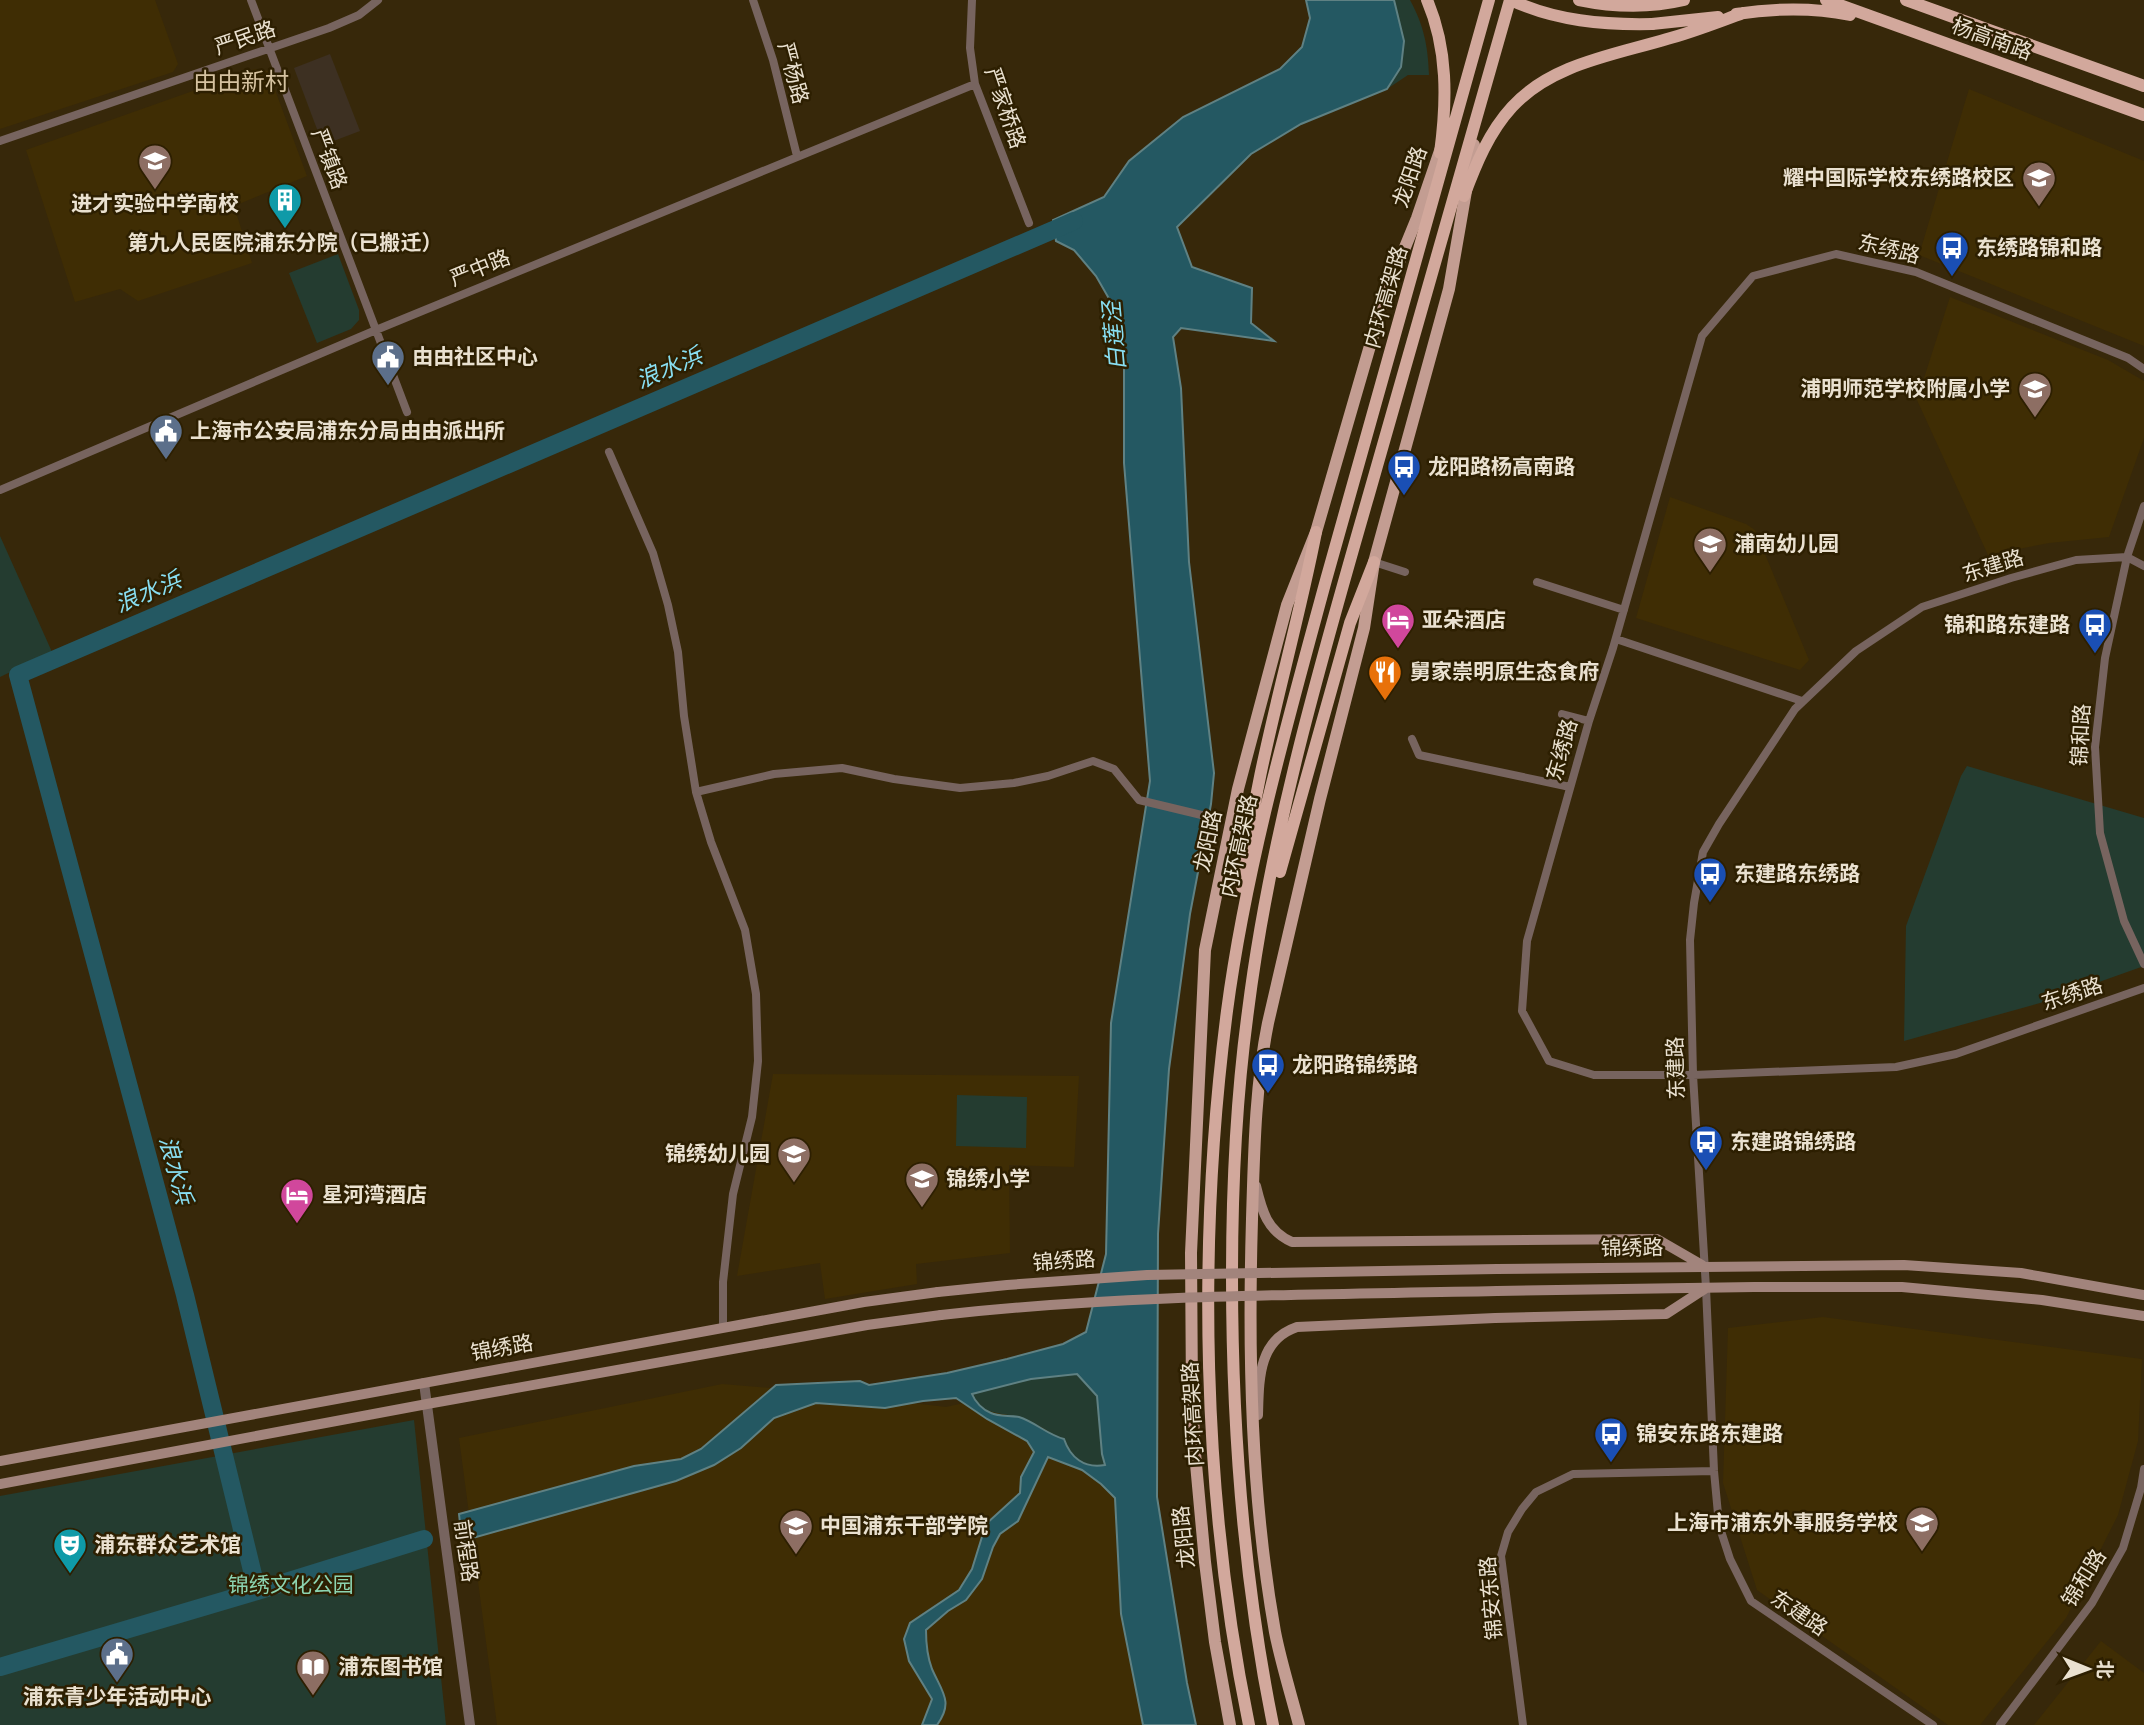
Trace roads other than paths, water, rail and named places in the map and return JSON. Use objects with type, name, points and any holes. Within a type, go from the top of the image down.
[{"type":"highway","points":[[1427,0],[1441,43],[1444,70],[1444,124],[1440,153]]},
{"type":"highway","name":"内环高架路","points":[[1249,1725],[1233,1640],[1217,1493],[1210,1383],[1212,1174],[1221,1060],[1235,961],[1273,783],[1336,546],[1489,0]]},
{"type":"highway","points":[[1511,0],[1559,17],[1622,25],[1784,9],[1808,9],[1884,21]]},
{"type":"highway","name":"内环高架路","points":[[1274,1725],[1257,1637],[1241,1505],[1233,1393],[1232,1253],[1237,1113],[1248,1012],[1287,801],[1310,708],[1352,551],[1511,0]]},
{"type":"highway","points":[[1579,0],[1642,5],[1669,4],[1684,0]]},
{"type":"highway","name":"杨高南路","points":[[1826,0],[2144,115]]},
{"type":"highway","name":"杨高南路","points":[[1906,0],[2144,86]]},
{"type":"highway","points":[[1918,0],[1944,12]]},
{"type":"highway","points":[[1464,196],[1486,143],[1499,122],[1513,106],[1543,81],[1560,72],[1679,36],[1743,13]]},
{"type":"highway","points":[[1235,961],[1244,868],[1255,804],[1316,532]]},
{"type":"highway","points":[[1255,963],[1350,623],[1374,562]]},
{"type":"main road","name":"龙阳路","points":[[1230,1725],[1215,1642],[1205,1562],[1192,1395],[1191,1239],[1204,964],[1238,789],[1287,604],[1316,532],[1374,330],[1440,153],[1483,0]]},
{"type":"main road","points":[[1299,1725],[1276,1634],[1257,1476],[1251,1334],[1253,1176],[1264,1040],[1320,799],[1364,628],[1374,562],[1443,316],[1456,254],[1464,196],[1511,0]]},
{"type":"main road","points":[[1253,1176],[1267,1223],[1274,1232],[1292,1242],[1657,1239],[1704,1266]]},
{"type":"main road","name":"锦绣路","points":[[0,1461],[864,1302],[1061,1280],[1147,1275],[1904,1265],[2021,1273],[2144,1295]]},
{"type":"main road","name":"锦绣路","points":[[0,1484],[867,1325],[1010,1307],[1147,1298],[1902,1287],[2042,1300],[2144,1316]]},
{"type":"main road","points":[[1257,1476],[1258,1397],[1262,1365],[1272,1343],[1289,1330],[1306,1326],[1666,1314],[1706,1288]]},
{"type":"street","name":"严镇路","points":[[251,0],[407,412]]},
{"type":"street","name":"严民路","points":[[0,141],[344,22],[379,0]]},
{"type":"street","name":"严杨路","points":[[753,0],[773,60],[797,156]]},
{"type":"street","name":"严家桥路","points":[[972,0],[970,48],[975,84],[1029,223]]},
{"type":"street","name":"严中路","points":[[0,490],[376,330],[975,84]]},
{"type":"street","name":"东绣路","points":[[2144,369],[2129,358],[1916,272],[1836,254],[1753,276],[1702,335],[1527,941],[1522,1011],[1549,1061],[1594,1075],[1693,1075],[1896,1067],[1956,1054],[2144,988]]},
{"type":"street","points":[[609,452],[653,553],[668,606],[678,652],[684,716],[696,792],[711,842],[745,930],[756,994],[758,1061],[752,1117],[733,1194],[723,1282],[723,1328]]},
{"type":"street","name":"锦和路","points":[[2144,506],[2127,557],[2105,658],[2095,747],[2100,833],[2124,921],[2144,964]]},
{"type":"street","points":[[2127,557],[2144,566]]},
{"type":"street","name":"东建路","points":[[1933,1725],[1751,1601],[1730,1559],[1719,1525],[1693,1075],[1690,940],[1694,903],[1703,852],[1719,824],[1802,701],[1856,651],[1922,607],[2076,560],[2127,557]]},
{"type":"street","points":[[1374,562],[1405,572]]},
{"type":"street","points":[[1537,582],[1624,610]]},
{"type":"street","points":[[1616,639],[1802,701]]},
{"type":"street","points":[[1562,714],[1589,720]]},
{"type":"street","points":[[1412,739],[1419,755],[1570,786]]},
{"type":"street","points":[[696,792],[774,774],[842,768],[894,779],[960,788],[1014,783],[1048,776],[1093,761],[1114,769],[1139,800],[1214,818]]},
{"type":"street","name":"前程路","points":[[424,1383],[470,1725]]},
{"type":"street","name":"锦和路","points":[[2000,1725],[2092,1603],[2123,1548],[2144,1469]]},
{"type":"street","name":"锦安东路","points":[[1523,1725],[1501,1556],[1508,1532],[1522,1508],[1536,1492],[1573,1474],[1714,1471]]},
{"type":"water","points":[[1306,0],[1394,0],[1404,41],[1401,67],[1387,89],[1301,124],[1251,154],[1177,227],[1192,267],[1252,288],[1251,323],[1274,341],[1181,328],[1173,337],[1181,388],[1189,562],[1214,773],[1211,804],[1190,914],[1169,1069],[1158,1234],[1157,1497],[1196,1725],[1143,1725],[1121,1614],[1115,1498],[1082,1470],[1048,1457],[1018,1521],[1000,1534],[982,1579],[966,1600],[926,1630],[929,1659],[946,1703],[937,1725],[922,1725],[932,1699],[909,1661],[904,1639],[910,1623],[959,1590],[972,1569],[986,1524],[1020,1493],[1021,1477],[1034,1452],[1027,1441],[956,1398],[885,1408],[816,1403],[774,1418],[741,1448],[714,1465],[676,1481],[462,1541],[459,1514],[634,1466],[681,1459],[701,1449],[776,1385],[860,1381],[869,1385],[947,1373],[1063,1344],[1086,1332],[1106,1254],[1111,1023],[1150,781],[1124,463],[1124,370],[1119,316],[1096,276],[1074,250],[1056,241],[1053,220],[1104,197],[1129,161],[1183,117],[1280,69],[1302,47],[1310,18]],"holes":[[[1077,1374],[1097,1396],[1105,1465],[1097,1466],[1079,1460],[1064,1439],[1031,1422],[1019,1417],[988,1412],[977,1403],[972,1394],[1031,1379]]]},
{"type":"waterway","name":"浪水浜","points":[[257,1591],[185,1295],[18,675],[1074,221]]},
{"type":"waterway","points":[[0,1667],[424,1539]]},
{"type":"place","name":"进才实验中学南校","points":[[155,191]]},
{"type":"place","name":"耀中国际学校东绣路校区","points":[[2039,208]]},
{"type":"place","name":"第九人民医院浦东分院（已搬迁）","points":[[285,230]]},
{"type":"place","name":"东绣路锦和路","points":[[1952,278]]},
{"type":"place","name":"由由社区中心","points":[[388,387]]},
{"type":"place","name":"浦明师范学校附属小学","points":[[2035,419]]},
{"type":"place","name":"上海市公安局浦东分局由由派出所","points":[[166,461]]},
{"type":"place","name":"龙阳路杨高南路","points":[[1404,497]]},
{"type":"place","name":"浦南幼儿园","points":[[1710,574]]},
{"type":"place","name":"亚朵酒店","points":[[1398,650]]},
{"type":"place","name":"锦和路东建路","points":[[2095,655]]},
{"type":"place","name":"舅家崇明原生态食府","points":[[1385,702]]},
{"type":"place","name":"东建路东绣路","points":[[1710,904]]},
{"type":"place","name":"龙阳路锦绣路","points":[[1268,1095]]},
{"type":"place","name":"东建路锦绣路","points":[[1706,1172]]},
{"type":"place","name":"锦绣幼儿园","points":[[794,1184]]},
{"type":"place","name":"锦绣小学","points":[[922,1209]]},
{"type":"place","name":"星河湾酒店","points":[[297,1225]]},
{"type":"place","name":"锦安东路东建路","points":[[1611,1464]]},
{"type":"place","name":"上海市浦东外事服务学校","points":[[1922,1553]]},
{"type":"place","name":"中国浦东干部学院","points":[[796,1556]]},
{"type":"place","name":"浦东群众艺术馆","points":[[70,1575]]},
{"type":"place","name":"浦东青少年活动中心","points":[[117,1684]]},
{"type":"place","name":"浦东图书馆","points":[[313,1697]]},
{"type":"district","name":"由由新村","points":[[241,82]]},
{"type":"water label","name":"白莲泾","points":[[1114,336]]},
{"type":"park label","name":"锦绣文化公园","points":[[291,1585]]}]
